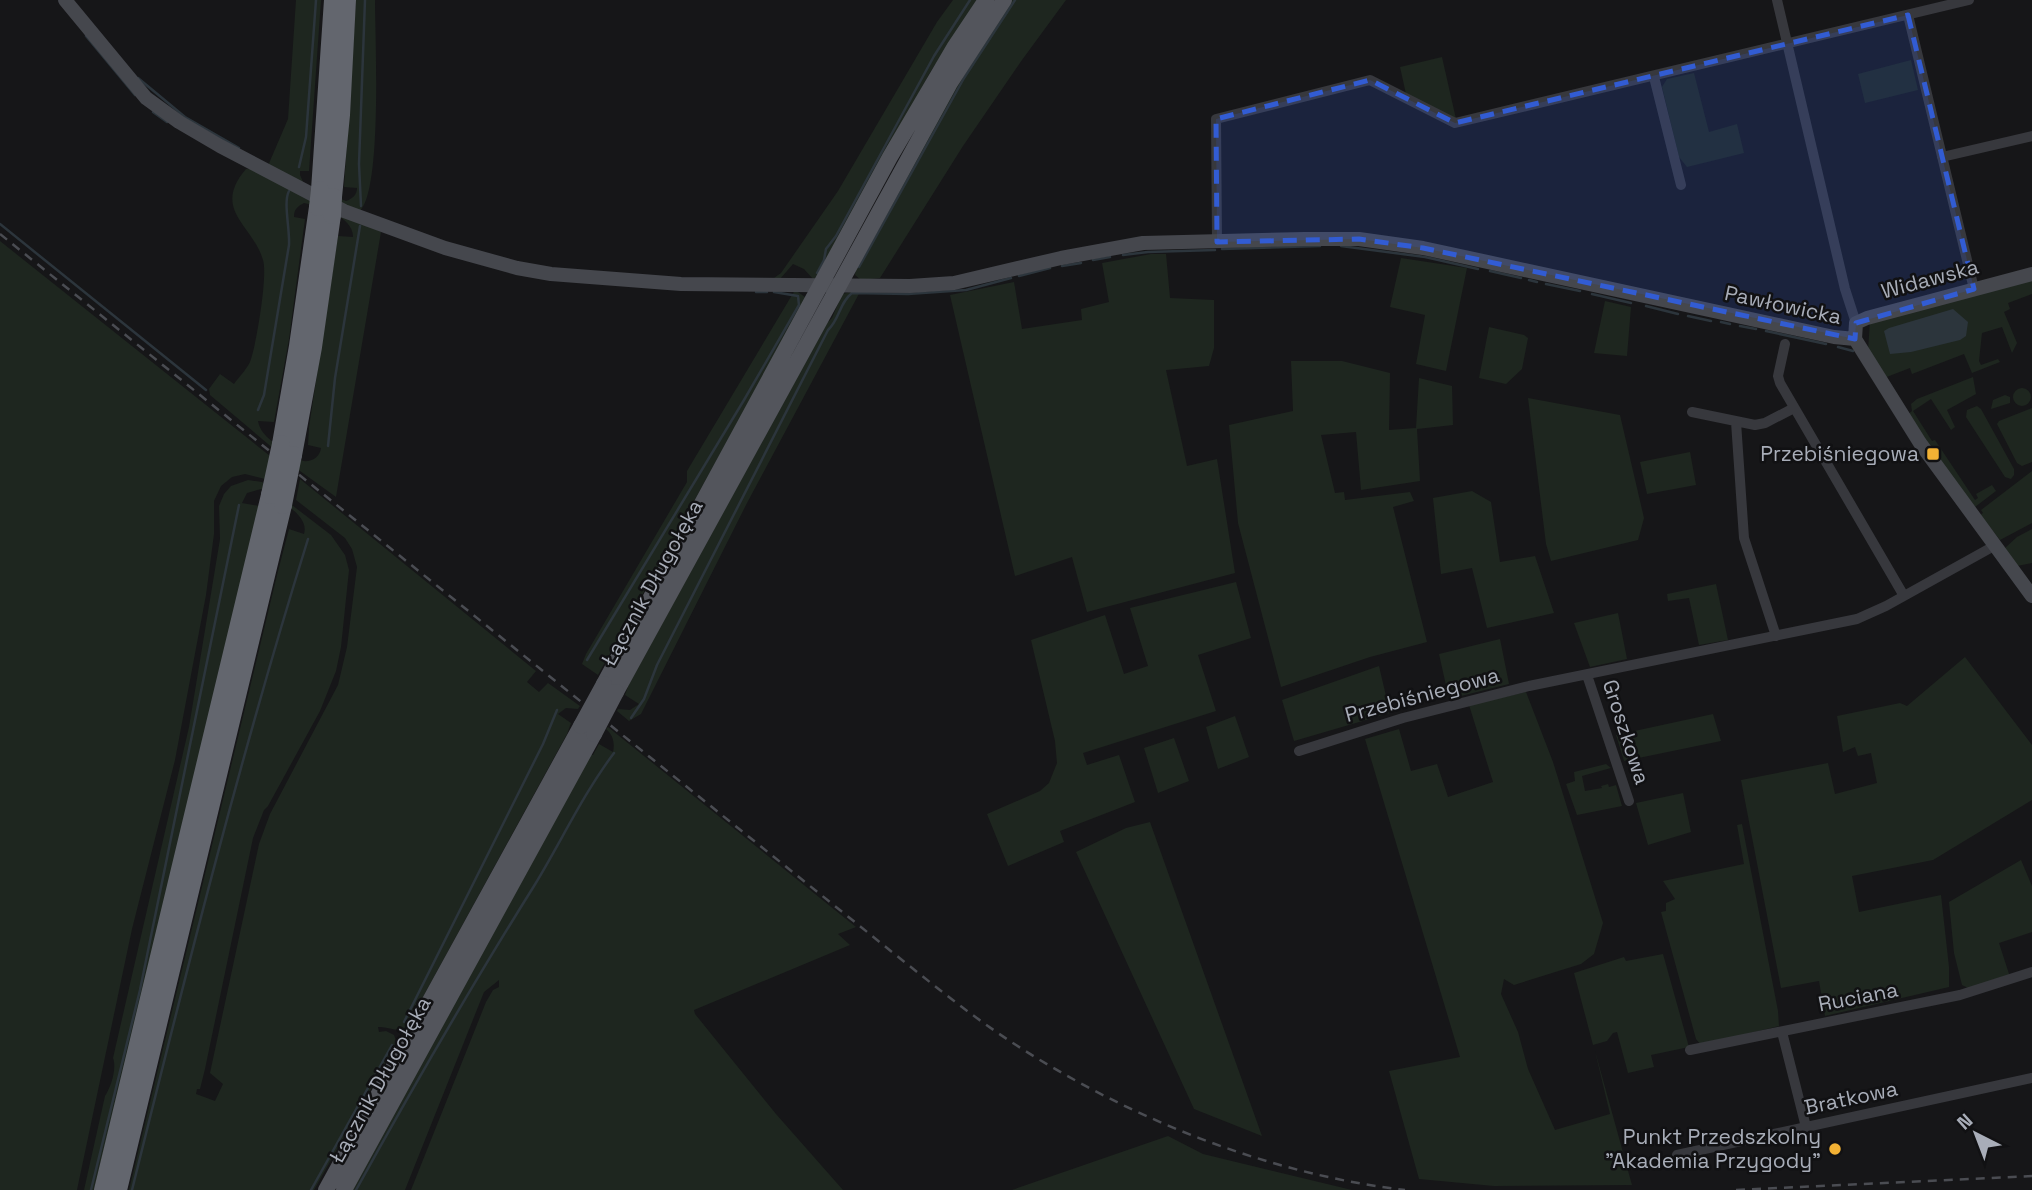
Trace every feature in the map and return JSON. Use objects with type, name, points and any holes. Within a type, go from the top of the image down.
[{"type":"highway","points":[[326,202],[333,0]]},
{"type":"highway","points":[[118,1190],[287,450],[302,322],[342,104],[347,0]]},
{"type":"highway","points":[[103,1190],[230,671],[276,500]]},
{"type":"main road","name":"Łącznik Długołęka","points":[[610,688],[906,129],[986,0]]},
{"type":"main road","name":"Łącznik Długołęka","points":[[344,1190],[610,688],[840,285],[950,83],[1004,0]]},
{"type":"main road","name":"Łącznik Długołęka","points":[[326,1190],[587,730]]},
{"type":"street","name":"Pawłowicka","points":[[65,0],[146,98],[179,122],[300,189],[367,220],[517,268],[551,274],[681,284],[910,286],[954,283],[1060,258],[1143,243],[1305,239],[1372,241],[1423,248],[1834,337],[1855,339],[1920,443],[2032,596]]},
{"type":"street","points":[[1777,0],[1845,289],[1856,323],[1855,339]]},
{"type":"street","points":[[1217,242],[1216,119],[1370,80],[1455,123],[1969,0]]},
{"type":"street","points":[[1908,15],[1974,289]]},
{"type":"street","points":[[1654,77],[1681,184]]},
{"type":"street","points":[[1942,157],[2032,136]]},
{"type":"street","name":"Widawska","points":[[1856,323],[1879,314],[2032,275]]},
{"type":"street","points":[[1785,344],[1778,376],[1904,596]]},
{"type":"street","points":[[1692,412],[1755,425],[1765,424],[1794,408]]},
{"type":"street","points":[[1735,422],[1744,538],[1776,636]]},
{"type":"street","name":"Przebiśniegowa","points":[[1299,751],[1403,718],[1529,686],[1857,619],[1994,546]]},
{"type":"street","name":"Groszkowa","points":[[1587,674],[1629,801]]},
{"type":"street","name":"Ruciana","points":[[1690,1050],[1960,995],[2032,972]]},
{"type":"street","points":[[1782,1031],[1806,1127]]},
{"type":"street","name":"Bratkowa","points":[[1677,1155],[2032,1078]]},
{"type":"highlighted area","points":[[1908,15],[1974,289],[1856,323],[1855,339],[1423,248],[1359,239],[1217,242],[1216,119],[1370,80],[1455,123]]},
{"type":"shaded area","points":[[296,0],[321,0],[309,171],[300,171],[300,175],[304,184],[346,201],[354,196],[357,188],[344,187],[356,0],[375,0],[374,148],[366,201],[358,212],[267,168],[288,119]]},
{"type":"shaded area","points":[[953,0],[977,0],[931,71],[817,277],[813,279],[804,269],[793,264],[780,279],[774,278],[781,273],[838,191],[937,22]]},
{"type":"shaded area","points":[[1012,0],[1066,0],[963,146],[880,278],[861,280],[855,275],[856,267],[943,108]]},
{"type":"shaded area","points":[[1442,57],[1456,119],[1406,94],[1400,67]]},
{"type":"shaded area","points":[[1911,60],[1918,90],[1865,103],[1858,74]]},
{"type":"shaded area","points":[[1694,73],[1709,132],[1737,124],[1744,153],[1687,167],[1679,157],[1662,87],[1667,79]]},
{"type":"shaded area","points":[[246,169],[254,169],[381,232],[336,497],[300,471],[210,395],[209,389],[220,374],[234,384],[250,362],[263,295],[263,260],[233,207],[232,196],[236,183]],"holes":[[[302,204],[311,205],[342,219],[352,230],[353,237],[338,236],[309,427],[308,445],[321,448],[312,460],[303,461],[264,434],[258,421],[274,422],[289,339],[305,219],[294,217],[294,214]]]},
{"type":"shaded area","points":[[0,241],[270,456],[265,479],[245,474],[232,477],[221,486],[214,501],[214,534],[206,595],[175,760],[132,929],[77,1190],[0,1190]]},
{"type":"shaded area","points":[[1166,254],[1170,298],[1214,300],[1214,348],[1209,366],[1166,370],[1187,466],[1217,459],[1235,573],[1087,612],[1072,557],[1015,576],[950,295],[1014,282],[1022,329],[1082,320],[1081,309],[1109,302],[1102,263]]},
{"type":"shaded area","points":[[1401,258],[1467,268],[1446,371],[1416,364],[1425,315],[1390,307]]},
{"type":"shaded area","points":[[2032,278],[2032,294],[2008,303],[2010,309],[2004,312],[2017,343],[2012,353],[2002,327],[1982,333],[1979,361],[1981,365],[1998,359],[2000,362],[1972,373],[1964,354],[1912,374],[1910,368],[1884,378],[1868,350],[1870,321]]},
{"type":"shaded area","points":[[795,290],[805,297],[804,302],[598,675],[582,664],[586,654],[687,482],[687,471]]},
{"type":"shaded area","points":[[861,290],[747,503],[641,714],[629,721],[617,711],[630,710],[639,704],[625,695],[629,684],[832,318],[842,294]]},
{"type":"shaded area","points":[[1605,301],[1631,307],[1627,356],[1594,353]]},
{"type":"shaded area","points":[[1953,309],[1968,322],[1966,336],[1960,340],[1911,352],[1890,354],[1884,331]]},
{"type":"shaded area","points":[[1489,327],[1528,338],[1522,369],[1506,384],[1479,378]]},
{"type":"shaded area","points":[[1291,361],[1342,361],[1390,373],[1389,430],[1416,428],[1419,378],[1452,386],[1453,425],[1417,429],[1420,481],[1361,490],[1356,432],[1321,435],[1335,493],[1344,492],[1345,500],[1410,492],[1414,501],[1393,507],[1427,642],[1370,657],[1281,687],[1238,523],[1229,425],[1293,411]]},
{"type":"shaded area","points":[[1973,377],[1976,394],[1947,410],[1955,427],[1951,430],[1931,399],[1913,411],[1975,500],[1978,498],[1976,494],[1992,485],[1996,491],[1975,507],[1906,416],[1912,411],[1911,404],[1917,399]]},
{"type":"shaded area","points":[[2022,388],[2028,391],[2031,397],[2028,403],[2022,406],[2016,403],[2013,397],[2016,391]]},
{"type":"shaded area","points":[[2005,395],[2010,397],[2010,403],[1991,409],[1993,400]]},
{"type":"shaded area","points":[[1528,398],[1620,415],[1644,518],[1638,540],[1551,561],[1546,544]]},
{"type":"shaded area","points":[[1977,406],[2014,469],[2011,479],[2005,477],[1966,417],[1967,410]]},
{"type":"shaded area","points":[[2032,408],[2032,462],[2022,466],[2017,463],[1997,424]]},
{"type":"shaded area","points":[[1690,452],[1696,485],[1647,494],[1640,462]]},
{"type":"shaded area","points":[[2032,471],[2032,523],[2000,540],[1980,515],[1983,513],[1981,510]]},
{"type":"shaded area","points":[[300,479],[536,671],[527,682],[539,692],[548,683],[580,706],[578,709],[566,708],[558,714],[571,723],[567,734],[406,1028],[400,1030],[378,1027],[379,1032],[386,1031],[394,1035],[397,1043],[314,1190],[129,1190],[289,529],[304,534],[302,520],[290,508],[261,489],[247,493],[242,503],[259,506],[207,729],[94,1190],[84,1190],[105,1096],[113,1077],[113,1058],[189,727],[220,539],[219,506],[231,486],[248,480],[262,482],[331,535],[345,555],[349,570],[336,671],[320,711],[264,810],[253,838],[205,1069],[196,1094],[215,1101],[223,1084],[210,1073],[259,844],[270,814],[338,685],[347,647],[357,567],[352,549],[345,538],[296,500]]},
{"type":"shaded area","points":[[1472,491],[1491,502],[1500,562],[1535,556],[1554,613],[1487,628],[1472,568],[1441,574],[1433,498]]},
{"type":"shaded area","points":[[2032,529],[2032,563],[2017,566],[2005,548]]},
{"type":"shaded area","points":[[1236,582],[1251,638],[1198,655],[1216,711],[1083,753],[1087,765],[1119,755],[1135,802],[1060,831],[1064,842],[1008,866],[987,814],[1040,791],[1049,783],[1057,763],[1055,741],[1031,640],[1105,615],[1124,674],[1148,666],[1130,608]]},
{"type":"shaded area","points":[[1716,584],[1728,640],[1699,645],[1689,598],[1668,601],[1667,594]]},
{"type":"shaded area","points":[[1618,613],[1627,659],[1590,667],[1574,623]]},
{"type":"shaded area","points":[[1500,639],[1509,684],[1449,699],[1439,654]]},
{"type":"shaded area","points":[[1965,657],[2032,745],[2032,800],[1933,860],[1852,876],[1859,912],[1941,895],[1949,987],[1825,1016],[1819,981],[1781,988],[1741,780],[1828,763],[1835,794],[1877,783],[1871,753],[1858,756],[1855,747],[1843,752],[1837,716],[1900,703],[1907,706]]},
{"type":"shaded area","points":[[1379,666],[1390,713],[1294,741],[1282,700]]},
{"type":"shaded area","points":[[1526,692],[1553,762],[1603,923],[1594,954],[1581,964],[1514,985],[1504,979],[1501,994],[1518,1032],[1528,1069],[1555,1130],[1610,1114],[1595,1051],[1632,1185],[1494,1186],[1419,1179],[1389,1071],[1460,1057],[1365,739],[1399,729],[1411,771],[1437,764],[1448,797],[1493,782],[1469,705]]},
{"type":"shaded area","points":[[1713,714],[1721,741],[1624,761],[1616,735]]},
{"type":"shaded area","points":[[1235,716],[1249,757],[1218,769],[1206,727]]},
{"type":"shaded area","points":[[608,727],[856,927],[838,934],[850,945],[694,1010],[776,1114],[843,1190],[411,1190],[486,1002],[493,990],[499,987],[499,980],[484,992],[405,1190],[352,1190],[590,754],[593,755],[599,744],[613,752],[614,742],[606,729]]},
{"type":"shaded area","points":[[1174,738],[1189,781],[1158,793],[1144,748]]},
{"type":"shaded area","points":[[1606,764],[1611,768],[1582,776],[1585,791],[1608,784],[1609,787],[1616,785],[1622,806],[1577,815],[1566,784],[1575,781],[1574,772]]},
{"type":"shaded area","points":[[1683,793],[1691,832],[1648,845],[1636,803]]},
{"type":"shaded area","points":[[1150,822],[1262,1136],[1194,1109],[1076,852],[1126,828]]},
{"type":"shaded area","points":[[1742,824],[1779,1026],[1701,1045],[1696,1039],[1661,912],[1666,911],[1666,903],[1675,899],[1663,881],[1744,864],[1737,825]]},
{"type":"shaded area","points":[[2021,860],[2032,886],[2032,932],[1999,943],[2010,977],[1970,989],[1962,985],[1954,953],[1949,902]]},
{"type":"shaded area","points":[[1663,954],[1689,1047],[1651,1055],[1654,1067],[1628,1073],[1617,1032],[1607,1041],[1593,1045],[1574,973],[1624,957],[1626,961]]},
{"type":"shaded area","points":[[1168,1136],[1203,1154],[1352,1190],[1012,1190]]},
{"type":"waterway","points":[[299,167],[306,137],[316,0]]},
{"type":"waterway","points":[[361,206],[359,164],[365,0]]},
{"type":"waterway","points":[[817,273],[826,249],[836,236],[934,56],[970,0]]},
{"type":"waterway","points":[[859,267],[964,78],[1015,0]]},
{"type":"waterway","points":[[86,36],[135,95]]},
{"type":"waterway","points":[[138,78],[185,117],[239,148]]},
{"type":"waterway","points":[[153,112],[167,122]]},
{"type":"waterway","points":[[258,410],[264,395],[289,245],[289,191]]},
{"type":"waterway","points":[[0,224],[206,390]]},
{"type":"waterway","points":[[328,446],[335,378],[360,226]]},
{"type":"waterway","points":[[1222,249],[1320,246]]},
{"type":"waterway","points":[[1341,246],[1425,257],[1478,269]]},
{"type":"waterway","points":[[1123,255],[1215,250]]},
{"type":"waterway","points":[[1093,260],[1110,257]]},
{"type":"waterway","points":[[1062,266],[1081,263]]},
{"type":"waterway","points":[[1019,276],[1050,268]]},
{"type":"waterway","points":[[1490,271],[1521,278]]},
{"type":"waterway","points":[[631,718],[644,699],[657,665],[828,330],[848,297],[852,293],[908,294],[966,290],[1011,278]]},
{"type":"waterway","points":[[1529,280],[1537,282]]},
{"type":"waterway","points":[[1546,284],[1580,291]]},
{"type":"waterway","points":[[756,292],[767,292]]},
{"type":"waterway","points":[[587,660],[799,305],[798,296],[774,292]]},
{"type":"waterway","points":[[1592,294],[1631,303]]},
{"type":"waterway","points":[[1646,306],[1678,314]]},
{"type":"waterway","points":[[1688,316],[1711,321]]},
{"type":"waterway","points":[[1721,322],[1730,324]]},
{"type":"waterway","points":[[1740,326],[1756,329]]},
{"type":"waterway","points":[[1766,331],[1826,344]]},
{"type":"waterway","points":[[1838,347],[1853,351]]},
{"type":"waterway","points":[[91,1190],[140,990],[239,505]]},
{"type":"waterway","points":[[132,1190],[237,782],[308,539]]},
{"type":"waterway","points":[[404,1022],[543,744],[557,710]]},
{"type":"waterway","points":[[356,1190],[465,999],[592,785],[614,753]]},
{"type":"waterway","points":[[311,1190],[392,1045]]},
{"type":"railway","points":[[0,234],[897,956],[1000,1035],[1106,1097],[1202,1139],[1303,1171],[1405,1190]]},
{"type":"railway","points":[[1736,1190],[2032,1176]]},
{"type":"place","name":"Przebiśniegowa","points":[[1933,454]]},
{"type":"place","name":"Punkt Przedszkolny \"Akademia Przygody\"","points":[[1835,1149]]}]
